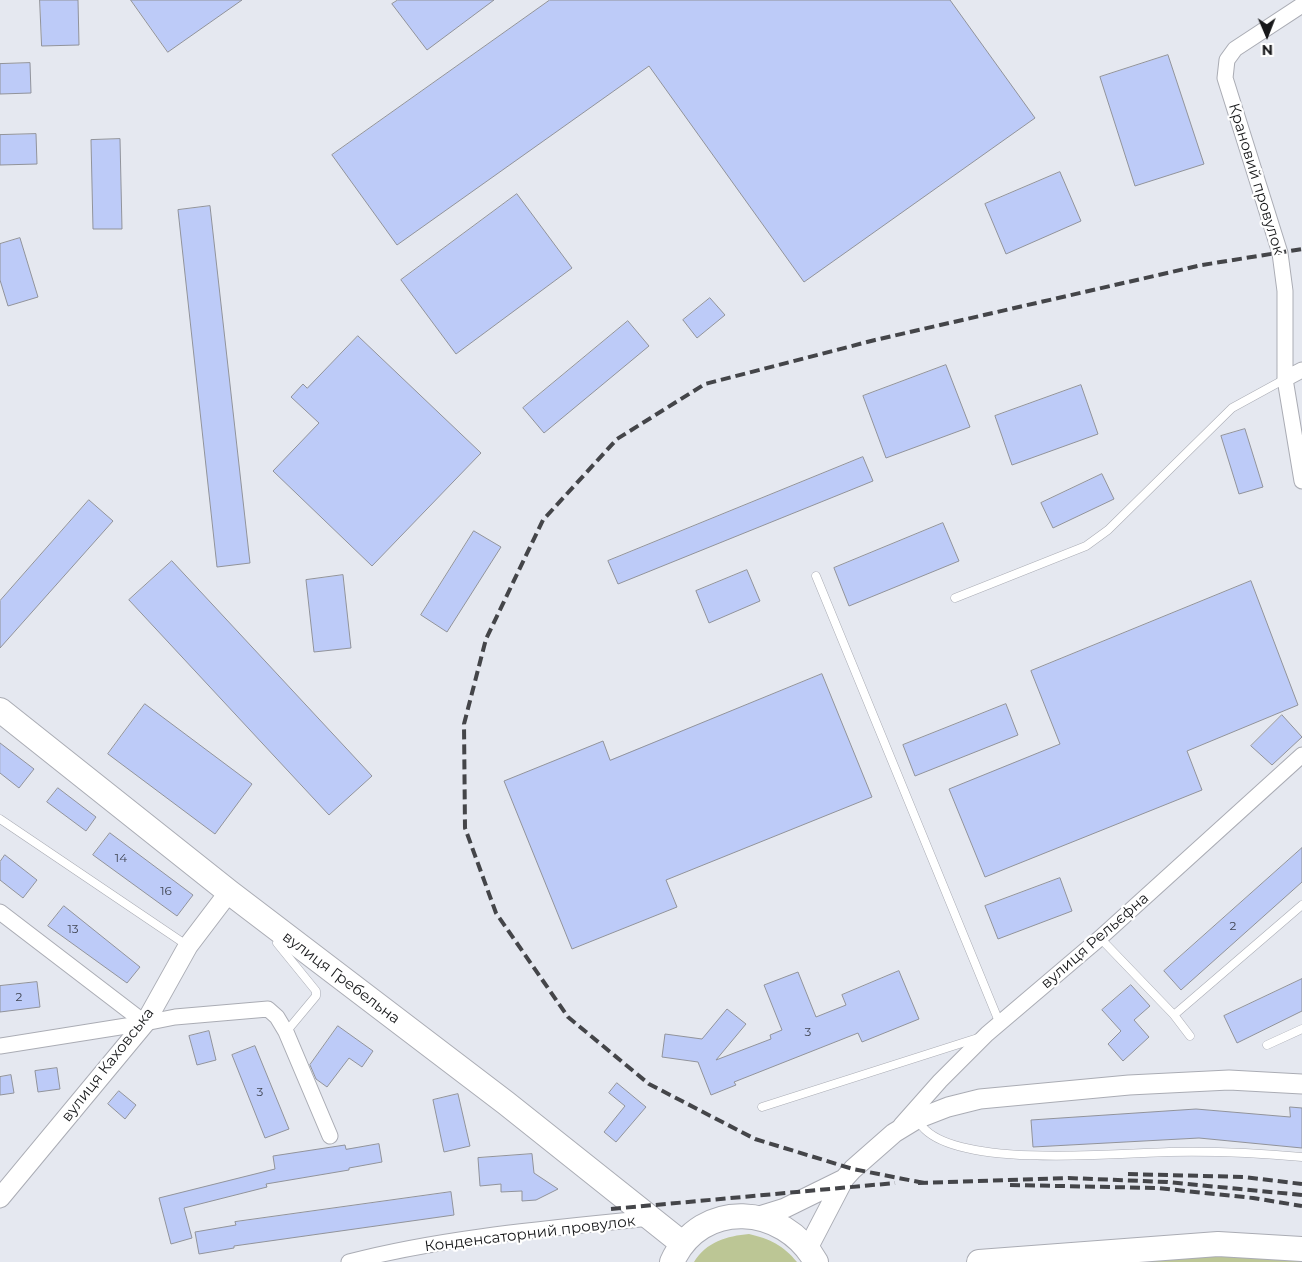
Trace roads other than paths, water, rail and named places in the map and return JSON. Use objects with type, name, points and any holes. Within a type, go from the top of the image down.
[{"type":"main road","name":"вулиця Гребельна","points":[[0,710],[225,896],[283,934],[506,1103],[651,1218],[678,1253]]},
{"type":"main road","points":[[678,1253],[698,1230],[716,1221],[736,1216],[756,1217],[776,1222],[794,1233],[812,1255]]},
{"type":"main road","points":[[979,1262],[1218,1244],[1302,1249]]},
{"type":"street","name":"Крановий провулок","points":[[1302,5],[1235,49],[1227,60],[1225,78],[1280,253],[1285,291],[1285,379],[1302,481]]},
{"type":"street","points":[[1285,379],[1302,370]]},
{"type":"street","name":"вулиця Рельєфна","points":[[844,1178],[894,1132],[987,1034],[1100,938],[1302,756]]},
{"type":"street","name":"вулиця Каховська","points":[[0,1198],[145,1024],[188,946],[225,896]]},
{"type":"street","points":[[0,912],[145,1024]]},
{"type":"street","points":[[0,1046],[145,1024],[175,1017],[268,1009],[277,1017],[286,1032],[330,1136]]},
{"type":"street","name":"вулиця Рельєфна","points":[[894,1132],[917,1118],[948,1107],[980,1099],[1129,1085],[1228,1080],[1302,1084]]},
{"type":"street","points":[[756,1217],[785,1208],[844,1178]]},
{"type":"street","points":[[812,1255],[844,1178]]},
{"type":"street","name":"Конденсаторний провулок","points":[[349,1262],[438,1245],[552,1228],[651,1218]]},
{"type":"lane","points":[[955,598],[1086,546],[1108,530],[1232,408],[1285,379]]},
{"type":"lane","points":[[816,576],[1000,1024]]},
{"type":"lane","points":[[0,819],[188,946]]},
{"type":"lane","points":[[1174,1015],[1302,904]]},
{"type":"lane","points":[[283,934],[276,943],[316,991],[316,996],[286,1032]]},
{"type":"lane","points":[[1100,938],[1174,1015],[1190,1036]]},
{"type":"lane","points":[[1267,1045],[1302,1029]]},
{"type":"lane","points":[[762,1107],[987,1034]]},
{"type":"lane","points":[[917,1118],[922,1128],[943,1142],[976,1150],[1031,1156],[1248,1152],[1302,1157]]},
{"type":"railway","points":[[924,1183],[853,1169],[755,1139],[649,1084],[568,1017],[496,913],[465,828],[464,724],[486,639],[543,520],[617,439],[705,384],[875,340],[1202,265],[1302,249]]},
{"type":"railway","points":[[1128,1174],[1244,1177],[1302,1184]]},
{"type":"railway","points":[[918,1183],[1068,1178],[1167,1182],[1302,1195]]},
{"type":"railway","points":[[611,1209],[895,1183]]},
{"type":"railway","points":[[1010,1185],[1157,1188],[1253,1198],[1302,1206]]}]
